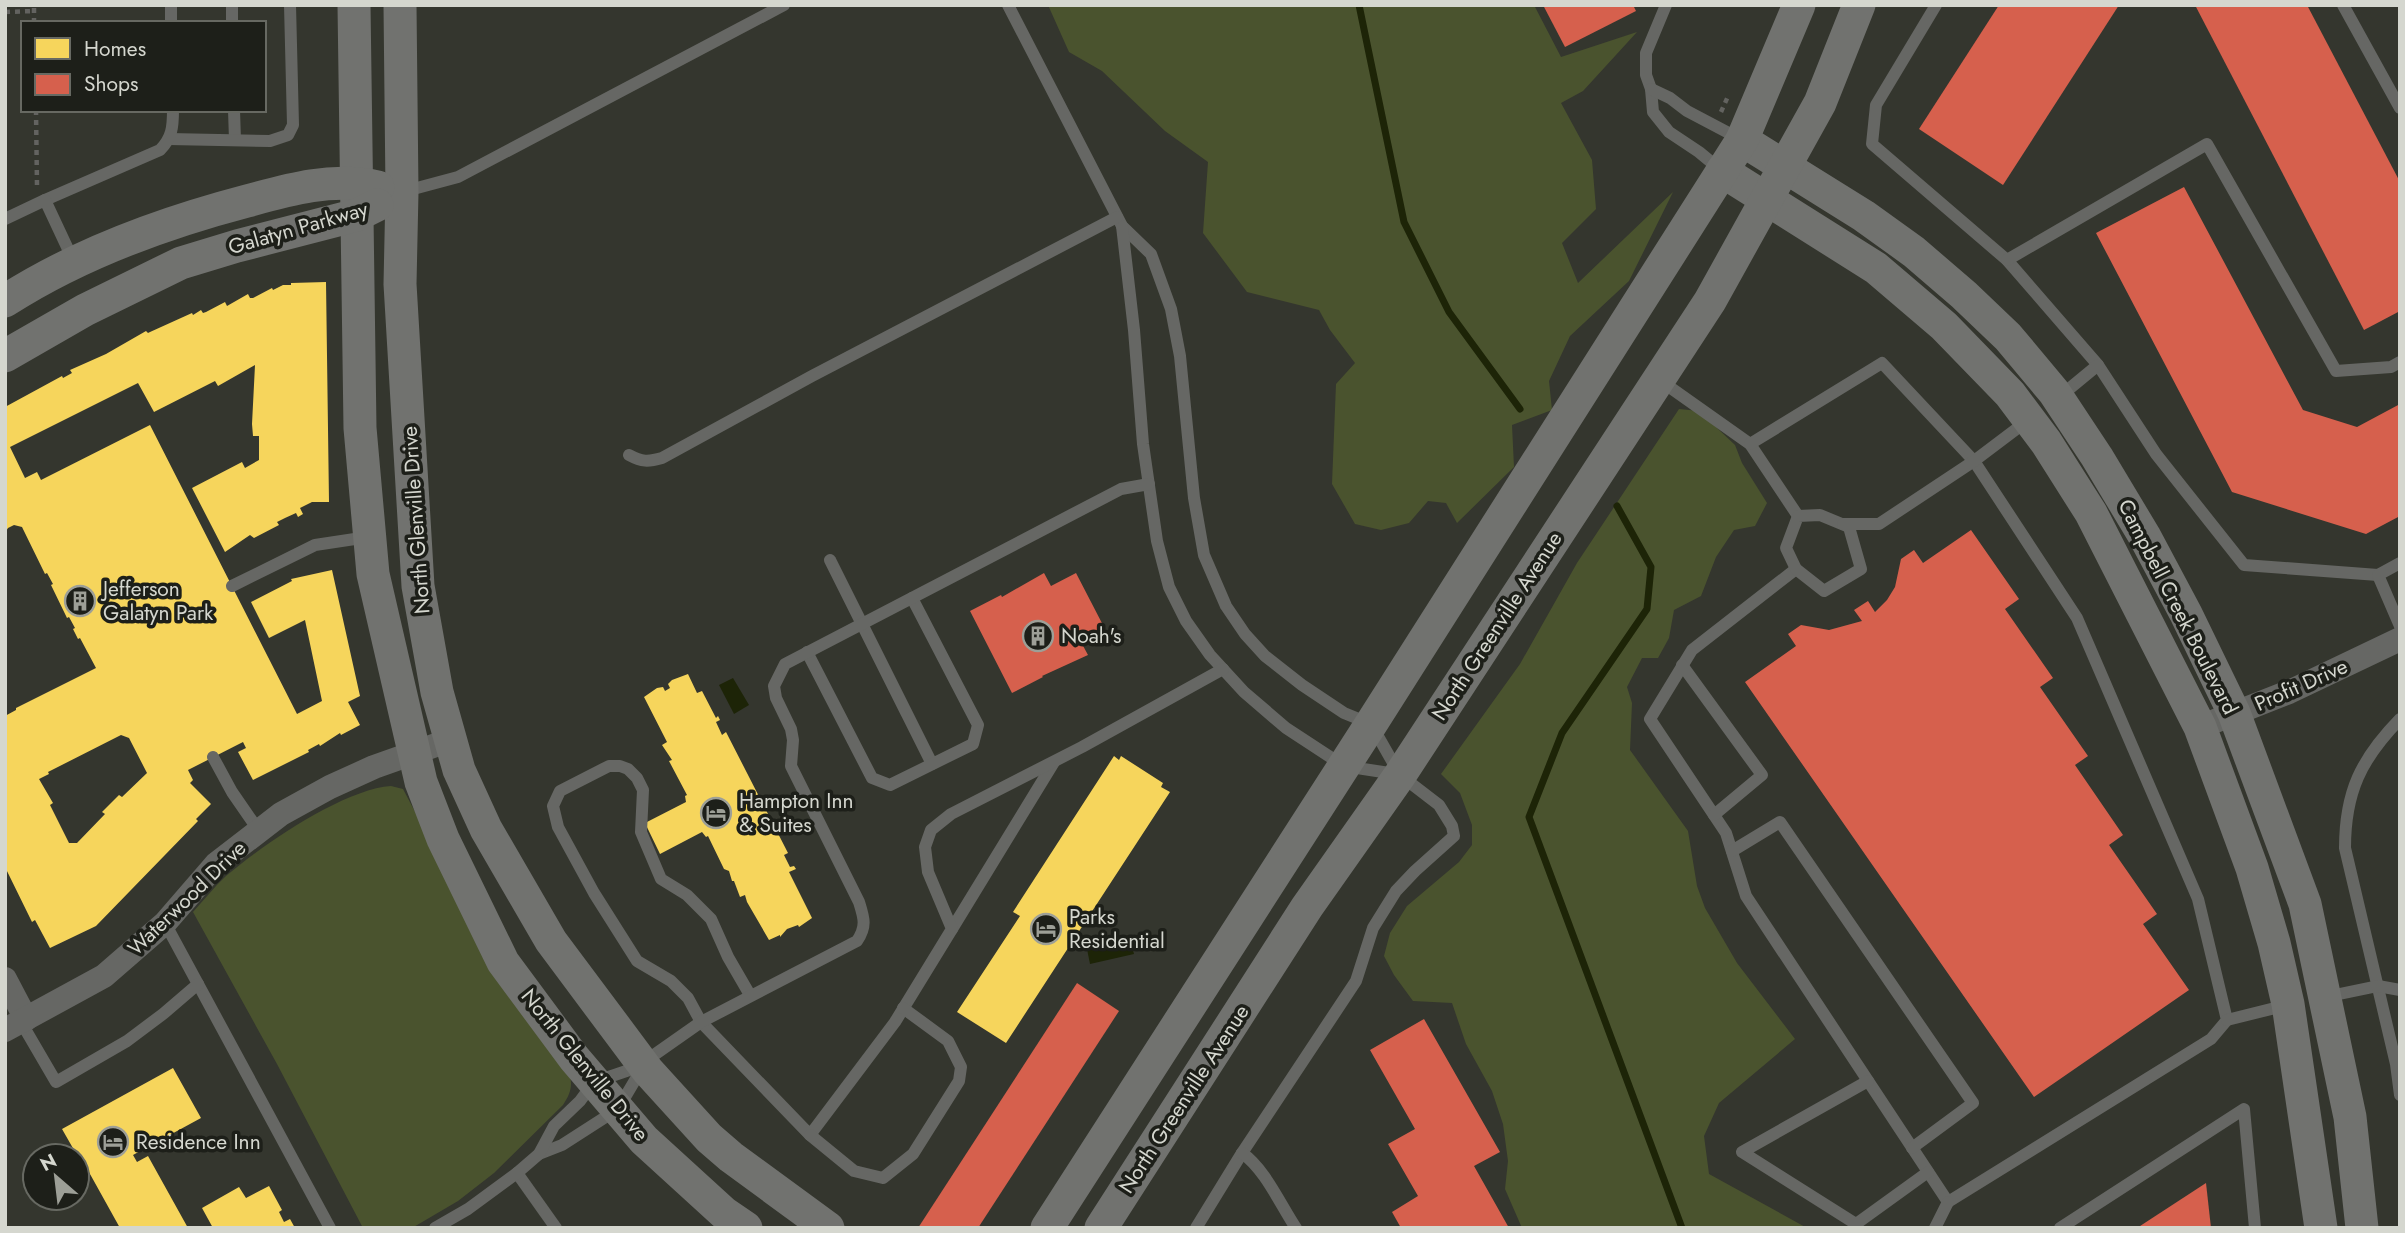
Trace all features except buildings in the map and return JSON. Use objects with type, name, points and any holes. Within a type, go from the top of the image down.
[{"type":"street","name":"North Glenville Drive","points":[[354,5],[360,428],[373,574],[421,782],[443,839],[503,961],[574,1058],[644,1140],[724,1213],[746,1228]]},
{"type":"street","name":"North Glenville Drive","points":[[400,5],[400,284],[418,586],[437,692],[459,769],[485,829],[551,941],[643,1065],[709,1138],[828,1228]]},
{"type":"street","points":[[1047,1228],[1742,140],[1799,5]]},
{"type":"street","name":"North Greenville Avenue","points":[[1101,1228],[1307,907],[1400,775],[1710,300],[1820,103],[1859,5]]},
{"type":"street","name":"Campbell Creek Boulevard","points":[[1742,140],[1864,216],[1914,252],[2008,337],[2058,398],[2145,537],[2234,713],[2305,904],[2350,1117],[2362,1228]]},
{"type":"street","name":"Campbell Creek Boulevard","points":[[1722,171],[1886,276],[1944,327],[2010,394],[2091,513],[2200,727],[2252,868],[2288,1004],[2322,1228]]},
{"type":"street","name":"Galatyn Parkway","points":[[5,301],[75,262],[160,227],[298,187],[356,182],[402,192]]},
{"type":"street","name":"Galatyn Parkway","points":[[5,356],[85,310],[181,263],[357,215],[402,192]]},
{"type":"street","points":[[5,336],[62,302],[75,262]]},
{"type":"street","points":[[2029,419],[2058,398]]},
{"type":"street","name":"Profit Drive","points":[[2200,727],[2289,692],[2400,639]]},
{"type":"street","name":"Waterwood Drive","points":[[18,1024],[104,976],[165,923],[216,864],[281,814],[330,787],[414,751],[450,740]]},
{"type":"street","points":[[5,979],[18,1024]]},
{"type":"street","points":[[2288,1004],[2325,997]]},
{"type":"lane","points":[[169,139],[270,141],[285,137],[291,131],[290,5]]},
{"type":"lane","points":[[402,192],[458,177],[784,5]]},
{"type":"lane","points":[[1008,5],[1120,221],[1152,254],[1171,309],[1180,356],[1194,498],[1204,555],[1226,606],[1245,634],[1265,656],[1312,692],[1344,712],[1371,724],[1400,775],[1439,806],[1454,836],[1396,891],[1373,928],[1356,981],[1242,1153],[1196,1228]]},
{"type":"lane","points":[[1666,5],[1646,53],[1646,75],[1651,89],[1653,112],[1669,132],[1722,171]]},
{"type":"lane","points":[[1936,5],[1876,105],[1872,144],[2007,260],[2098,365],[2156,454],[2244,565],[2378,576],[2400,563]]},
{"type":"lane","points":[[2343,5],[2400,108]]},
{"type":"lane","points":[[1651,89],[1742,140]]},
{"type":"lane","points":[[5,219],[160,150],[172,133],[173,112]]},
{"type":"lane","points":[[234,112],[235,140]]},
{"type":"lane","points":[[2007,260],[2207,144],[2336,371],[2390,367],[2400,362]]},
{"type":"lane","points":[[44,200],[75,262]]},
{"type":"lane","points":[[629,455],[649,462],[662,458],[812,376],[1120,221]]},
{"type":"lane","points":[[1120,221],[1157,541],[1169,587],[1186,621],[1244,692],[1286,728],[1344,766],[1400,775]]},
{"type":"lane","points":[[1749,444],[1882,363],[1974,461],[2077,618],[2198,900],[2227,1020]]},
{"type":"lane","points":[[2058,398],[2098,365]]},
{"type":"lane","points":[[1658,378],[1749,444],[1798,516]]},
{"type":"lane","points":[[1843,524],[1879,524],[1974,461],[2029,419]]},
{"type":"lane","points":[[435,1228],[468,1209],[539,1154],[562,1145],[618,1109],[643,1065],[701,1022],[857,941],[863,931],[864,920],[859,902],[791,766],[791,729],[776,698],[774,686],[785,664],[1121,489],[1149,484]]},
{"type":"lane","points":[[1820,514],[1849,527],[1861,569],[1824,591],[1796,569],[1786,548],[1798,516],[1820,514]]},
{"type":"lane","points":[[232,586],[315,545],[370,537]]},
{"type":"lane","points":[[830,560],[932,764]]},
{"type":"lane","points":[[1796,569],[1692,650],[1650,719],[1726,833],[1746,896],[1948,1202]]},
{"type":"lane","points":[[2378,576],[2400,626]]},
{"type":"lane","points":[[807,652],[872,778],[890,785],[973,744],[978,725],[912,598]]},
{"type":"lane","points":[[1682,665],[1762,775],[1714,815]]},
{"type":"lane","points":[[952,929],[928,872],[925,847],[931,830],[951,814],[1223,669]]},
{"type":"lane","points":[[2400,719],[2383,736],[2354,781],[2345,824],[2349,870],[2396,1064],[2400,1095]]},
{"type":"lane","points":[[213,757],[258,831]]},
{"type":"lane","points":[[810,1135],[903,1007],[1054,761]]},
{"type":"lane","points":[[750,995],[710,919],[687,895],[661,879],[641,832],[643,790],[637,778],[628,769],[609,766],[560,792],[553,806],[555,820],[594,893],[637,961],[671,981],[688,998],[701,1022],[810,1135],[854,1171],[883,1178],[913,1154],[959,1081],[961,1067],[948,1041],[903,1007]]},
{"type":"lane","points":[[1732,851],[1780,822],[1973,1103],[1912,1148]]},
{"type":"lane","points":[[165,923],[330,1228]]},
{"type":"lane","points":[[18,1024],[56,1082],[127,1041],[198,984]]},
{"type":"lane","points":[[2325,997],[2378,986],[2400,990]]},
{"type":"lane","points":[[1935,1228],[1948,1202],[2211,1039],[2227,1020],[2288,1004]]},
{"type":"lane","points":[[539,1154],[554,1126],[580,1101],[594,1082],[643,1065]]},
{"type":"lane","points":[[1868,1081],[1742,1152],[1856,1224],[1928,1172]]},
{"type":"lane","points":[[2060,1228],[2244,1109],[2255,1228]]},
{"type":"lane","points":[[1242,1153],[1261,1171],[1296,1228]]},
{"type":"lane","points":[[517,1173],[556,1228]]},
{"type":"path","points":[[5,12],[34,8]]},
{"type":"path","points":[[36,112],[37,188],[44,200]]},
{"type":"shaded area","points":[[1048,5],[1534,5],[1561,57],[1637,32],[1583,91],[1561,103],[1592,160],[1596,209],[1562,243],[1578,283],[1673,192],[1629,281],[1570,336],[1549,381],[1552,410],[1512,425],[1514,467],[1457,523],[1446,503],[1428,501],[1409,523],[1381,530],[1355,524],[1332,484],[1336,384],[1355,363],[1330,330],[1319,310],[1247,292],[1203,233],[1208,162],[1165,131],[1102,71],[1069,52]]},
{"type":"shaded area","points":[[1679,409],[1699,411],[1735,445],[1742,463],[1767,503],[1755,526],[1734,530],[1716,557],[1701,596],[1674,610],[1669,638],[1658,658],[1642,658],[1627,687],[1632,703],[1630,750],[1688,831],[1697,886],[1705,908],[1737,963],[1795,1039],[1719,1103],[1704,1136],[1709,1174],[1807,1228],[1522,1228],[1505,1189],[1508,1161],[1503,1124],[1492,1091],[1466,1044],[1452,1003],[1413,1001],[1384,956],[1390,933],[1407,906],[1459,862],[1472,845],[1472,825],[1460,793],[1441,774],[1520,664],[1577,563]]},
{"type":"shaded area","points":[[733,678],[749,705],[734,714],[719,685]]},
{"type":"shaded area","points":[[391,786],[403,789],[497,967],[569,1071],[571,1085],[563,1105],[494,1173],[458,1201],[412,1228],[363,1228],[193,912],[226,876],[260,849],[304,820],[350,797]]},
{"type":"shaded area","points":[[1130,939],[1134,954],[1090,964],[1087,949]]},
{"type":"waterway","points":[[1359,5],[1404,222],[1449,312],[1520,409]]},
{"type":"waterway","points":[[1617,506],[1651,567],[1647,609],[1562,733],[1529,817],[1682,1228]]},
{"type":"place","name":"Jefferson Galatyn Park","points":[[80,601]]},
{"type":"place","name":"Noah's","points":[[1038,636]]},
{"type":"place","name":"Hampton Inn & Suites","points":[[716,813]]},
{"type":"place","name":"Parks Residential","points":[[1046,929]]},
{"type":"place","name":"Residence Inn","points":[[113,1142]]}]
